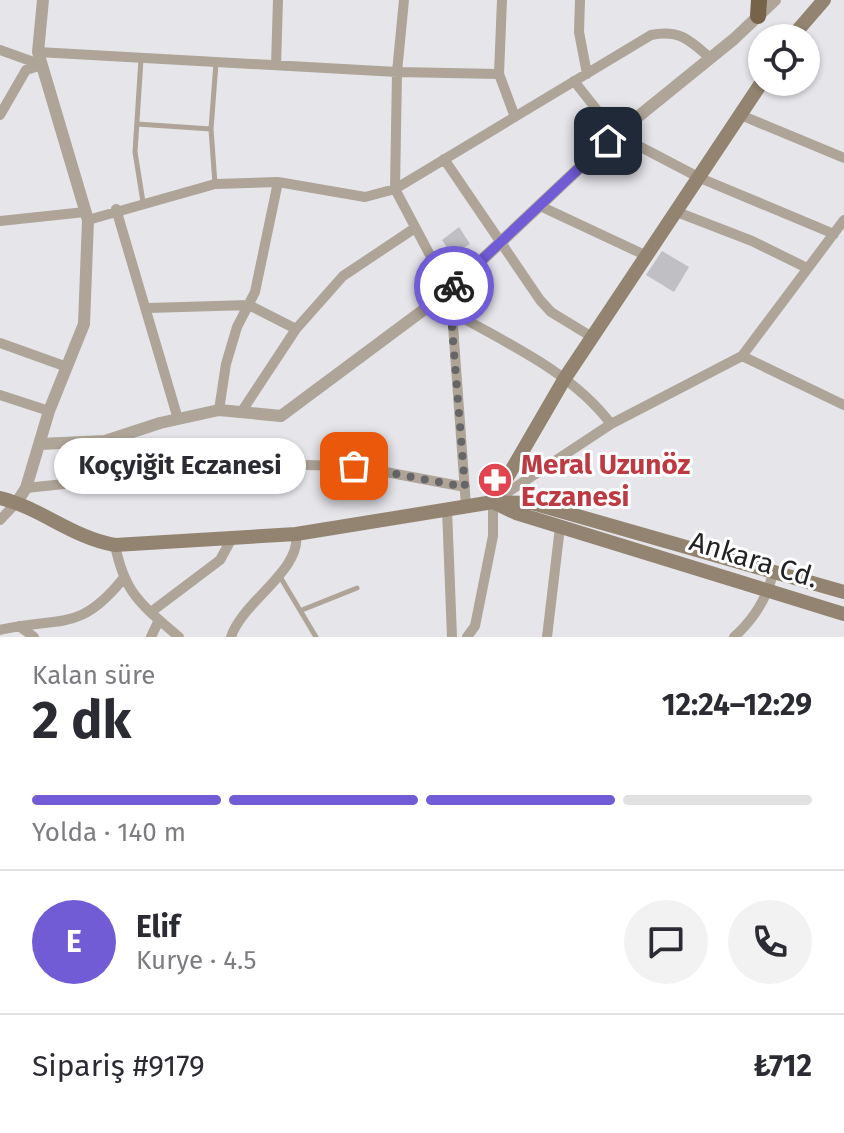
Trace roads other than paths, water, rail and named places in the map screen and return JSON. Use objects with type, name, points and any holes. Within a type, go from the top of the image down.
[{"type":"main road","points":[[803,24],[824,0]]},
{"type":"main road","points":[[0,498],[17,502],[89,541],[115,545],[296,534],[493,502],[565,378],[754,96]]},
{"type":"main road","name":"Ankara Cd.","points":[[493,502],[560,527],[844,614]]},
{"type":"main road","name":"Ankara Cd.","points":[[493,502],[532,503],[844,592]]},
{"type":"street","points":[[0,520],[26,488],[49,411],[84,324],[87,216],[40,58],[43,0]]},
{"type":"street","points":[[276,65],[278,0]]},
{"type":"street","points":[[404,0],[397,72],[395,189],[449,291],[466,506]]},
{"type":"street","points":[[502,0],[499,74],[515,117]]},
{"type":"street","points":[[580,0],[579,32],[587,74]]},
{"type":"street","points":[[40,444],[105,441],[219,410],[281,416],[449,291],[616,134],[710,58],[758,8],[775,0]]},
{"type":"street","points":[[0,221],[87,216],[215,184],[278,182],[365,197],[395,189],[651,35],[669,31],[684,35],[710,58]]},
{"type":"street","points":[[0,50],[40,58],[141,58],[397,72],[499,74]]},
{"type":"street","points":[[0,115],[26,70],[40,58]]},
{"type":"street","points":[[574,81],[616,134],[700,178],[834,234]]},
{"type":"street","points":[[743,116],[844,158]]},
{"type":"street","points":[[444,159],[500,245],[551,312],[592,337]]},
{"type":"street","points":[[219,410],[226,364],[237,327],[249,305],[278,182]]},
{"type":"street","points":[[540,206],[647,256]]},
{"type":"street","points":[[116,209],[148,308],[178,419]]},
{"type":"street","points":[[677,212],[752,241],[807,268]]},
{"type":"street","points":[[467,637],[475,626],[493,536],[493,502],[611,424],[742,356],[844,220]]},
{"type":"street","points":[[242,411],[296,329],[343,276],[415,228]]},
{"type":"street","points":[[148,308],[249,305],[296,329]]},
{"type":"street","points":[[452,312],[565,378],[592,399],[611,424]]},
{"type":"street","points":[[0,343],[67,367]]},
{"type":"street","points":[[742,356],[844,405]]},
{"type":"street","points":[[0,395],[49,411]]},
{"type":"street","points":[[26,488],[253,464],[354,466],[465,487]]},
{"type":"street","points":[[447,509],[452,637]]},
{"type":"street","points":[[547,637],[560,527]]},
{"type":"street","points":[[231,637],[242,615],[294,555],[296,534]]},
{"type":"street","points":[[151,637],[155,616],[220,560],[232,538]]},
{"type":"street","points":[[115,545],[122,580],[179,637]]},
{"type":"street","points":[[734,637],[748,625],[769,591],[773,573]]},
{"type":"street","points":[[0,630],[82,617],[106,601],[122,580]]},
{"type":"street","points":[[19,626],[34,637]]},
{"type":"lane","points":[[141,58],[135,167],[143,202]]},
{"type":"lane","points":[[215,184],[211,129],[216,62]]},
{"type":"lane","points":[[137,124],[211,129]]},
{"type":"lane","points":[[278,574],[316,637]]},
{"type":"lane","points":[[302,610],[357,588]]},
{"type":"place","name":"Koçyiğit Eczanesi","points":[[354,466]]},
{"type":"place","name":"Meral Uzunöz Eczanesi","points":[[495,480]]}]
